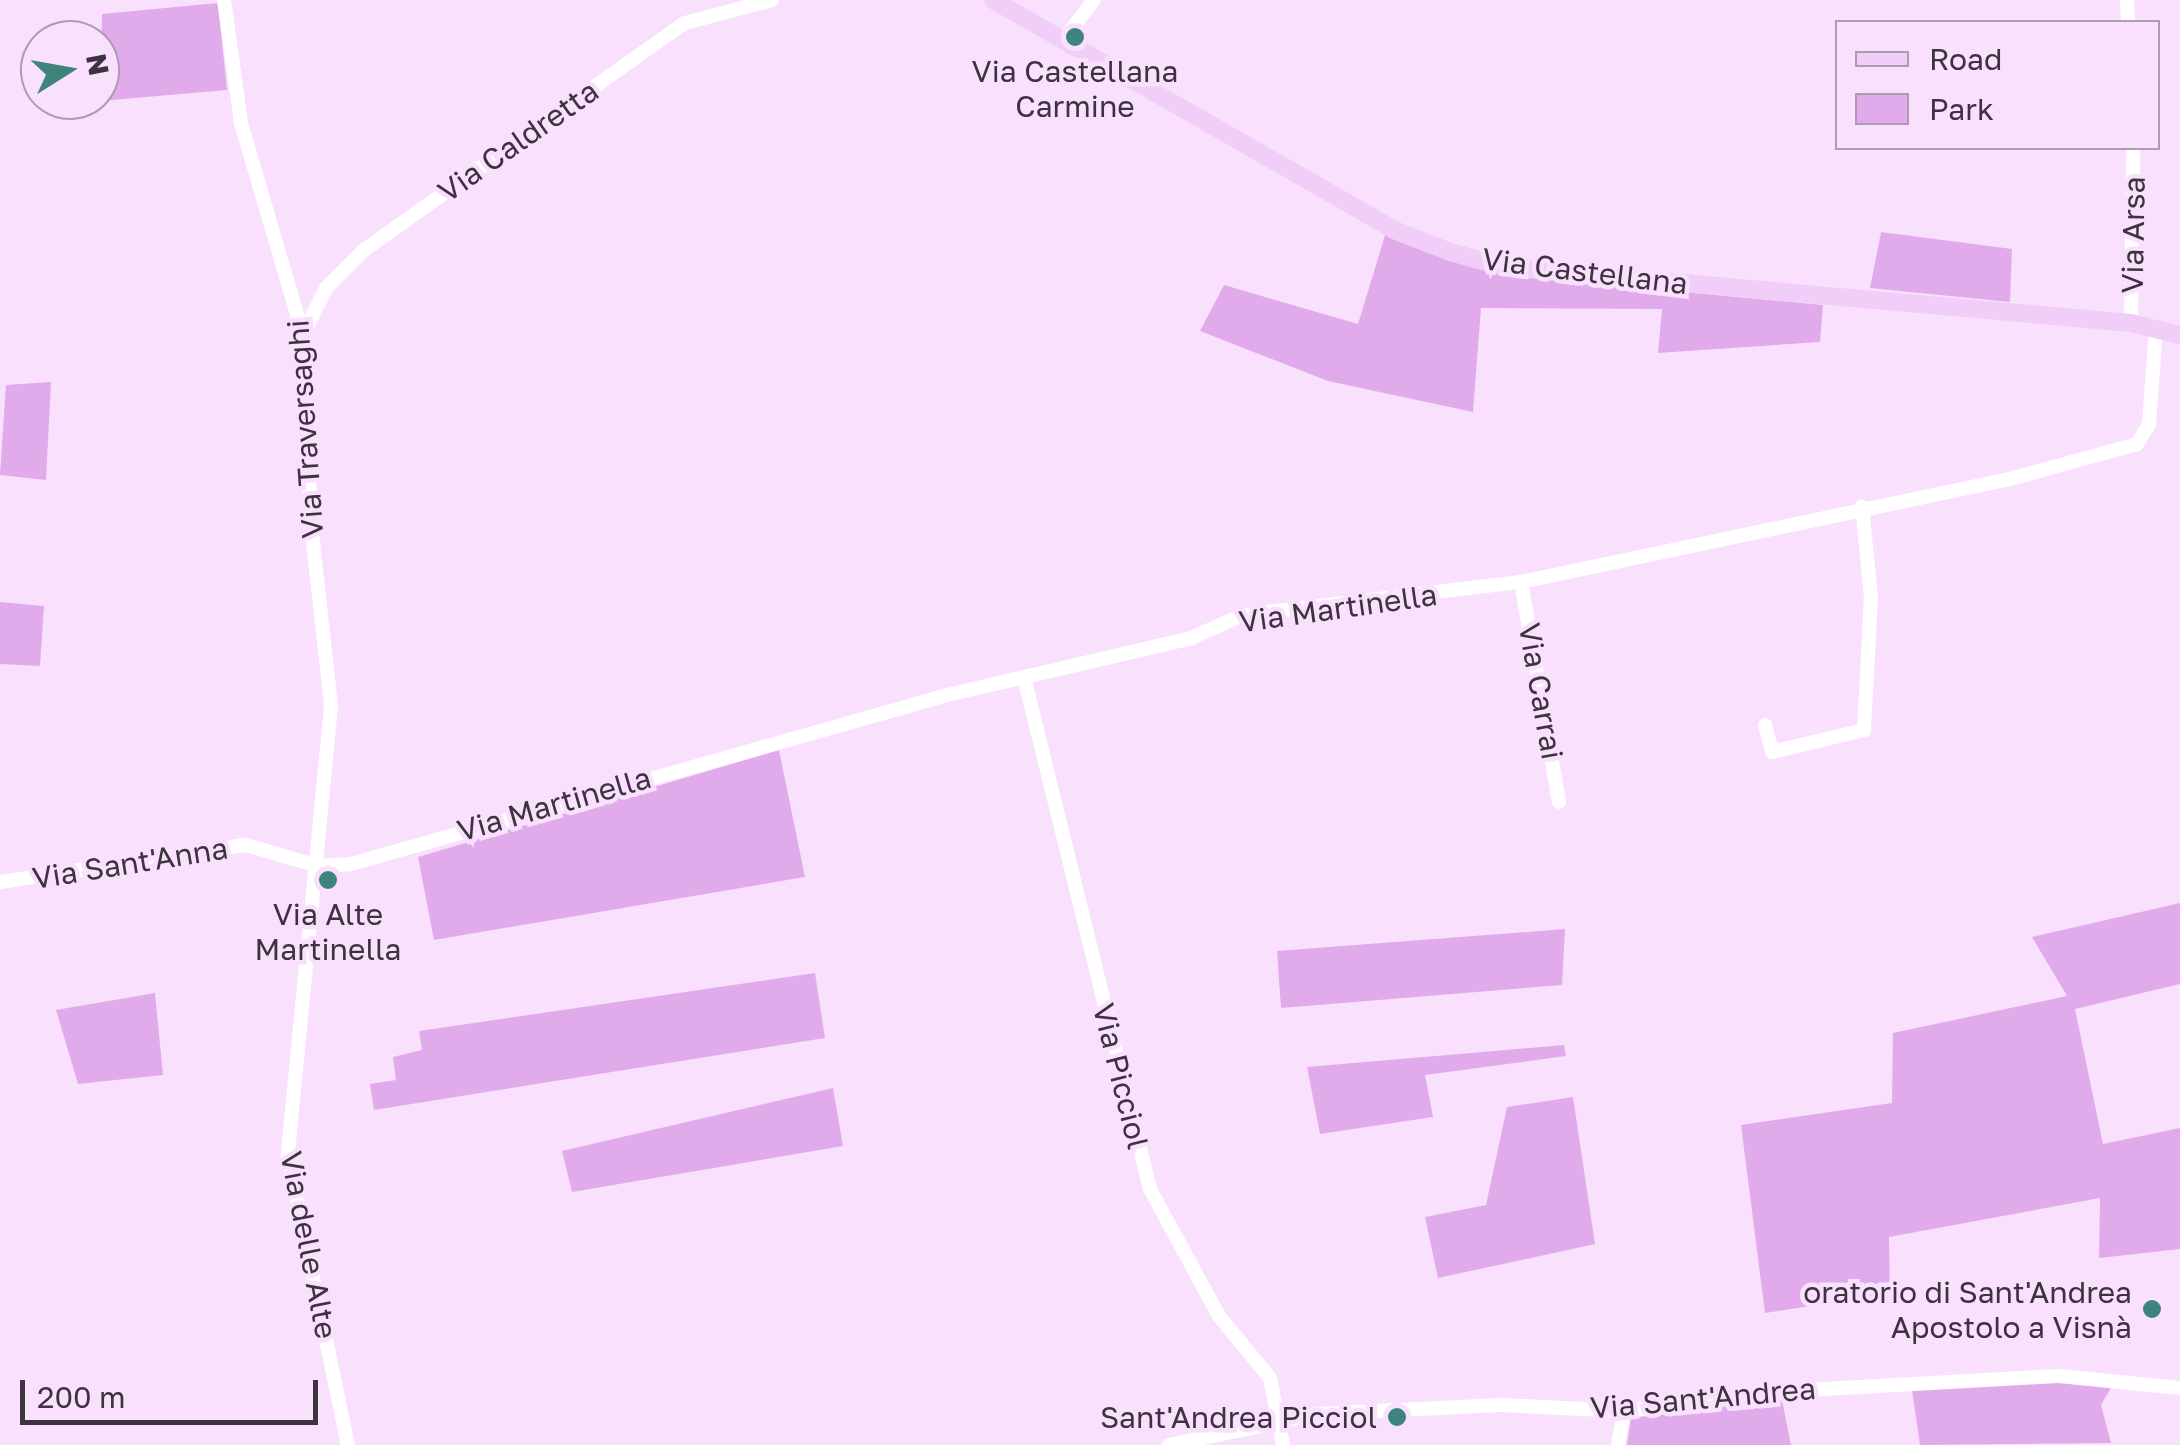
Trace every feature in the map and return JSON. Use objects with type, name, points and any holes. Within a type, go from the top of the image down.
[{"type":"main road","name":"Via Castellana","points":[[993,0],[1394,230],[1504,267],[2131,323],[2180,335]]},
{"type":"street","name":"Via Traversaghi","points":[[224,0],[241,123],[303,335],[312,524],[331,706],[318,866]]},
{"type":"street","name":"Via Caldretta","points":[[303,335],[326,288],[366,248],[685,22],[772,0]]},
{"type":"street","points":[[1064,38],[1094,0]]},
{"type":"street","name":"Via Arsa","points":[[2131,323],[2133,150]]},
{"type":"street","name":"Via Martinella","points":[[318,866],[351,864],[1024,677],[1191,638],[1243,615],[1521,582],[1862,506],[2010,479],[2137,444],[2149,424],[2156,329]]},
{"type":"street","points":[[1765,725],[1772,752],[1864,730],[1871,652],[1862,506]]},
{"type":"street","name":"Via Carrai","points":[[1521,582],[1559,802]]},
{"type":"street","name":"Via Picciol","points":[[1024,677],[1150,1189],[1219,1316],[1270,1378],[1282,1416],[1283,1445]]},
{"type":"street","name":"Via Sant'Anna","points":[[0,882],[246,845],[318,866]]},
{"type":"street","name":"Via delle Alte","points":[[318,866],[288,1156],[348,1445]]},
{"type":"street","name":"Via Sant'Andrea","points":[[1168,1445],[1282,1416],[1500,1405],[1624,1411],[1789,1391],[2059,1376],[2180,1388]]},
{"type":"street","points":[[1618,1445],[1624,1411]]},
{"type":"green space","points":[[218,3],[227,90],[120,99],[120,20],[102,20],[102,14]]},
{"type":"green space","points":[[1386,232],[1520,277],[1823,305],[1820,342],[1658,353],[1662,309],[1481,308],[1473,412],[1328,381],[1200,331],[1224,285],[1358,324]]},
{"type":"green space","points":[[1881,232],[2012,249],[2010,302],[1870,288]]},
{"type":"green space","points":[[51,382],[46,480],[0,475],[6,385]]},
{"type":"green space","points":[[0,602],[44,606],[40,666],[0,664]]},
{"type":"green space","points":[[779,750],[805,877],[434,940],[418,857]]},
{"type":"green space","points":[[2180,903],[2180,984],[2075,1009],[2103,1144],[2180,1128],[2180,1249],[2099,1258],[2100,1198],[1889,1237],[1890,1294],[1765,1313],[1741,1125],[1892,1103],[1893,1033],[2067,996],[2032,937]]},
{"type":"green space","points":[[1565,929],[1562,985],[1281,1008],[1277,951]]},
{"type":"green space","points":[[815,973],[825,1038],[374,1110],[370,1084],[396,1080],[393,1057],[422,1050],[419,1031]]},
{"type":"green space","points":[[155,993],[163,1075],[78,1084],[56,1010]]},
{"type":"green space","points":[[1564,1045],[1566,1056],[1425,1075],[1433,1117],[1320,1134],[1307,1067]]},
{"type":"green space","points":[[833,1088],[843,1146],[572,1192],[562,1151]]},
{"type":"green space","points":[[1573,1097],[1595,1244],[1438,1278],[1425,1217],[1486,1205],[1507,1107]]},
{"type":"green space","points":[[2057,1382],[2112,1386],[2101,1405],[2111,1443],[1920,1445],[1912,1390]]},
{"type":"green space","points":[[1782,1400],[1791,1445],[1627,1445],[1631,1418]]},
{"type":"place","name":"Via Castellana Carmine","points":[[1075,37]]},
{"type":"place","name":"Via Alte Martinella","points":[[328,880]]},
{"type":"place","name":"oratorio di Sant'Andrea Apostolo a Visnà","points":[[2152,1309]]},
{"type":"place","name":"Sant'Andrea Picciol","points":[[1397,1417]]}]
